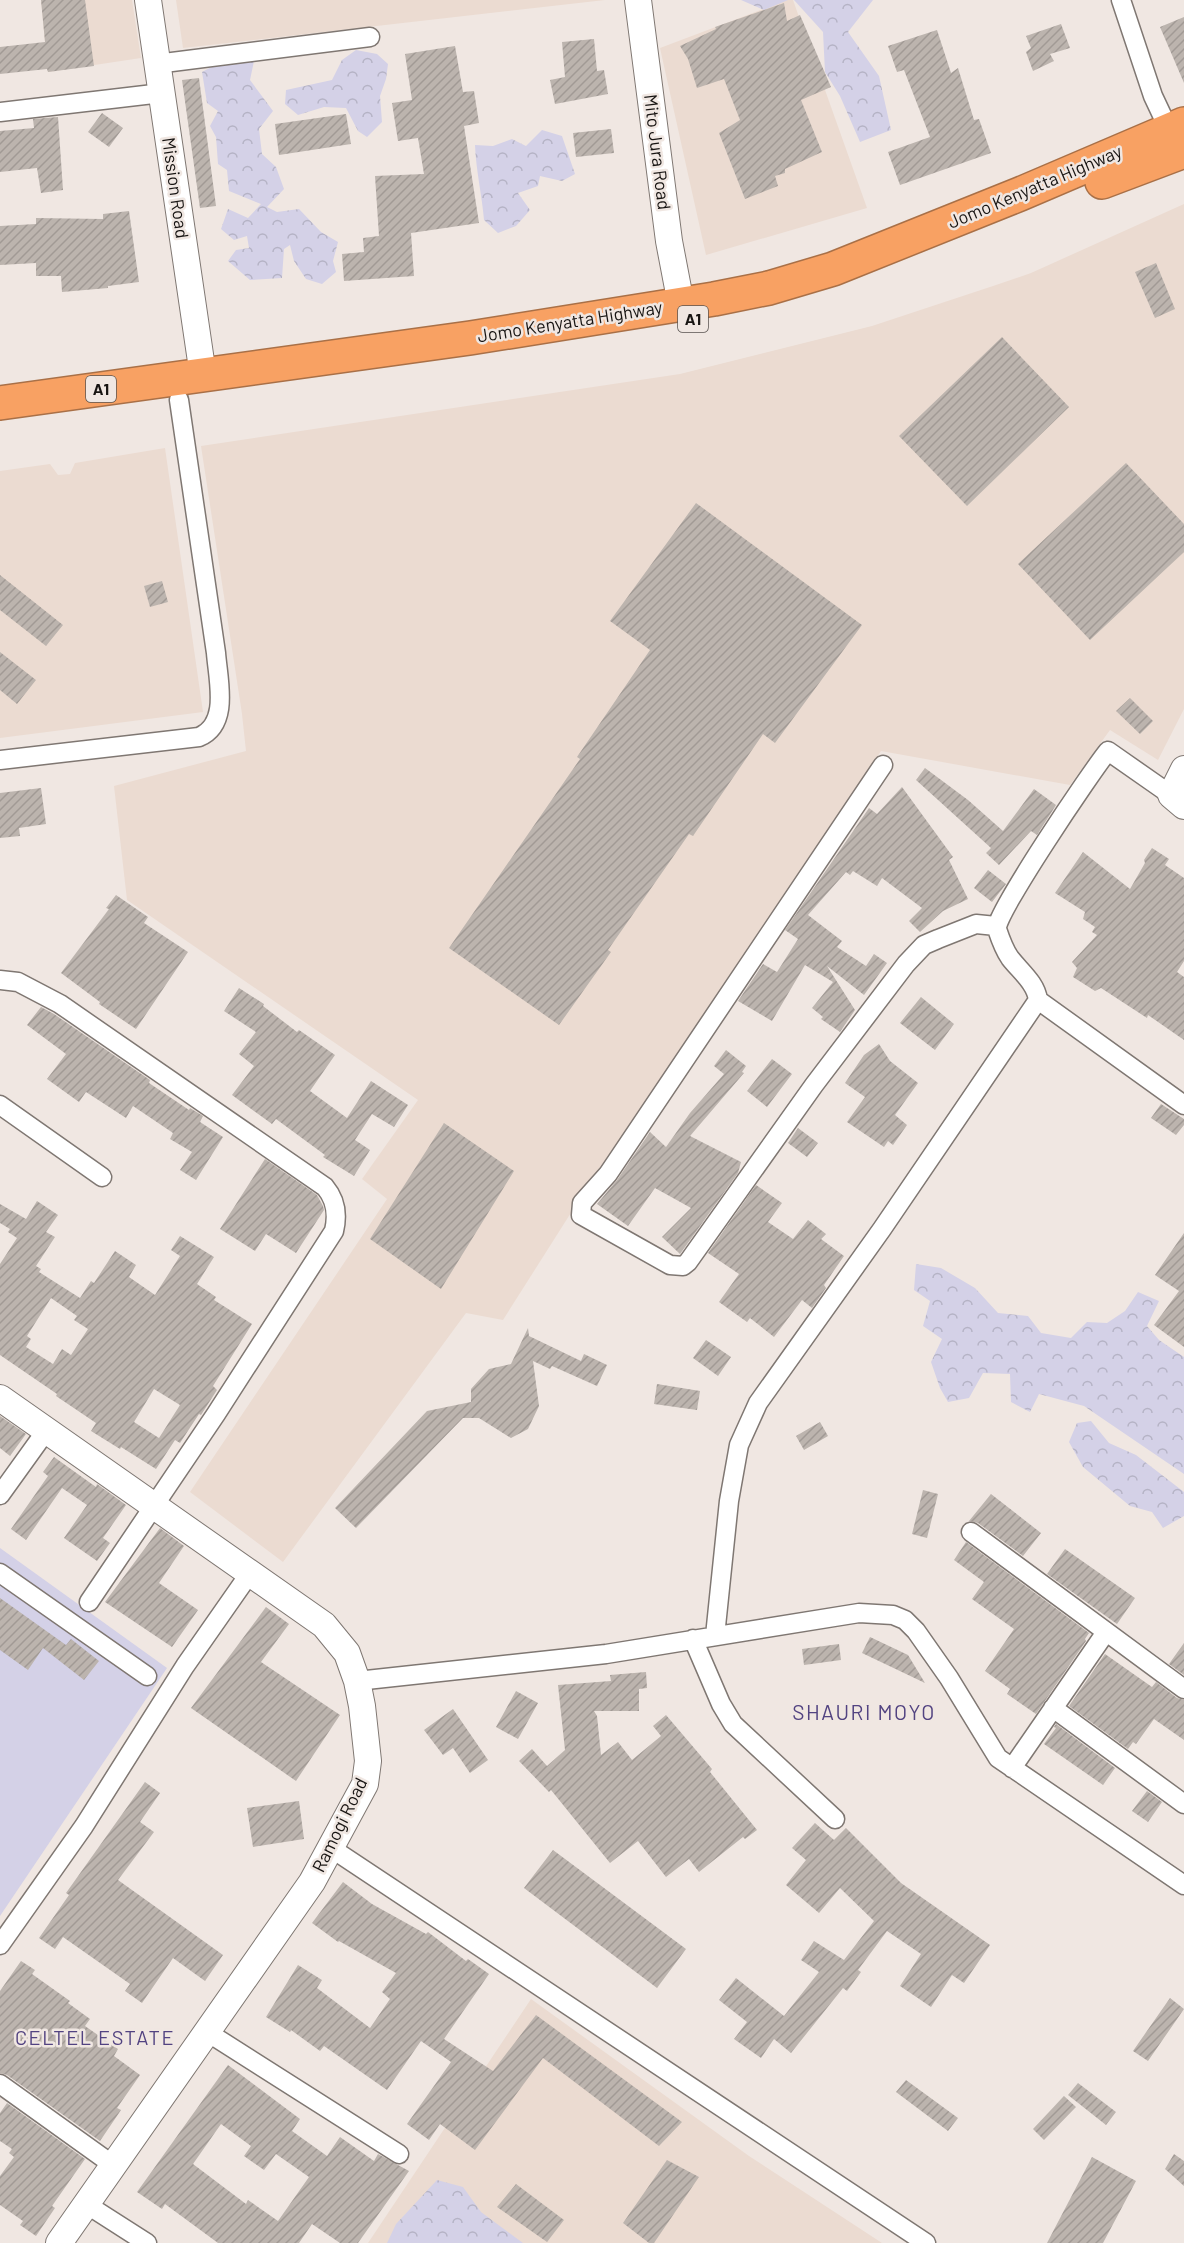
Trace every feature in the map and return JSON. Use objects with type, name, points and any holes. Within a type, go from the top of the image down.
[{"type":"highway","name":"Jomo Kenyatta Highway","points":[[0,425],[459,340],[769,288],[833,269],[1020,194],[1179,135]]},
{"type":"highway","name":"Jomo Kenyatta Highway","points":[[0,403],[281,385],[436,359],[649,330],[841,282],[1179,135]]},
{"type":"street","name":"Mission Road","points":[[148,0],[162,93],[195,390]]},
{"type":"street","name":"Mito Jura Road","points":[[638,0],[669,241],[681,304]]},
{"type":"street","points":[[1121,0],[1153,96],[1179,135]]},
{"type":"street","points":[[156,64],[370,37]]},
{"type":"street","points":[[0,112],[162,93]]},
{"type":"street","points":[[0,760],[199,737],[209,733],[217,722],[220,695],[195,390]]},
{"type":"street","points":[[996,926],[1022,879],[1108,751],[1177,800],[1184,769]]},
{"type":"street","points":[[883,765],[608,1174],[582,1203],[581,1215],[666,1263],[683,1266],[814,1084],[906,964],[924,945],[938,939],[976,924],[996,926]]},
{"type":"street","points":[[996,926],[1009,957],[1032,984],[1038,1000],[1184,1105]]},
{"type":"street","points":[[0,980],[18,982],[60,1004],[326,1186],[334,1201],[336,1218],[334,1231],[216,1414],[89,1602]]},
{"type":"street","points":[[715,1636],[729,1501],[739,1444],[758,1403],[882,1229],[1038,1000]]},
{"type":"street","points":[[0,1105],[102,1177]]},
{"type":"street","name":"Ramogi Road","points":[[0,1398],[324,1625],[347,1653],[357,1681],[368,1761],[365,1784],[312,1882],[59,2243]]},
{"type":"street","points":[[0,1495],[46,1431]]},
{"type":"street","points":[[971,1532],[1184,1689]]},
{"type":"street","points":[[0,1573],[147,1676]]},
{"type":"street","points":[[0,1945],[84,1826],[185,1666],[250,1573]]},
{"type":"street","points":[[357,1681],[606,1654],[860,1614],[893,1615],[905,1620],[916,1631],[949,1678],[998,1758],[1184,1885]]},
{"type":"street","points":[[1012,1768],[1106,1632]]},
{"type":"street","points":[[693,1639],[721,1704],[734,1724],[835,1819]]},
{"type":"street","points":[[1053,1708],[1184,1804]]},
{"type":"street","points":[[331,1848],[926,2243]]},
{"type":"street","points":[[207,2032],[399,2154]]},
{"type":"street","points":[[0,2084],[113,2165]]},
{"type":"street","points":[[86,2204],[147,2243]]},
{"type":"shaded area","points":[[41,0],[132,0],[141,58],[48,72]]},
{"type":"shaded area","points":[[176,0],[605,0],[183,48]]},
{"type":"shaded area","points":[[787,0],[793,0],[867,208],[706,255],[660,48]]},
{"type":"shaded area","points":[[1184,204],[1184,709],[1158,760],[1110,730],[1070,785],[881,751],[574,1208],[503,1320],[466,1313],[283,1562],[190,1492],[387,1199],[362,1179],[418,1100],[127,900],[114,786],[246,751],[201,446],[680,374],[872,326],[993,286],[1031,273]]},
{"type":"shaded area","points":[[165,448],[203,712],[0,738],[0,471],[50,464],[58,475],[70,474],[75,463]]},
{"type":"shaded area","points":[[531,1999],[749,2156],[882,2243],[368,2243]]},
{"type":"green space","points":[[741,0],[788,0],[764,10]]},
{"type":"green space","points":[[794,0],[873,0],[848,32],[879,76],[891,130],[860,142],[840,96],[825,72],[823,32]]},
{"type":"green space","points":[[356,50],[377,54],[388,64],[380,96],[382,122],[367,137],[358,131],[346,108],[324,107],[298,115],[285,104],[286,90],[332,80],[342,60]]},
{"type":"green space","points":[[254,61],[250,80],[273,111],[259,129],[262,154],[276,167],[284,189],[267,207],[277,212],[299,209],[321,232],[338,242],[333,261],[336,272],[322,284],[306,279],[294,261],[290,245],[284,249],[282,278],[250,280],[228,261],[236,250],[249,248],[247,236],[234,240],[221,229],[228,209],[248,218],[261,204],[229,191],[227,170],[218,164],[216,137],[210,126],[218,111],[207,103],[202,72],[217,64]]},
{"type":"green space","points":[[542,130],[562,136],[575,174],[562,181],[540,176],[538,186],[518,193],[530,210],[516,226],[498,233],[484,220],[475,145],[493,146],[512,139],[526,146]]},
{"type":"green space","points":[[916,1264],[941,1268],[975,1288],[998,1313],[1028,1316],[1041,1333],[1071,1338],[1087,1322],[1107,1323],[1125,1311],[1138,1292],[1159,1301],[1147,1326],[1159,1340],[1184,1357],[1184,1474],[1084,1406],[1039,1394],[1030,1412],[1011,1402],[1010,1374],[983,1373],[969,1398],[948,1402],[940,1388],[931,1362],[942,1339],[923,1326],[930,1301],[914,1290]]},
{"type":"green space","points":[[1091,1421],[1109,1443],[1136,1455],[1184,1492],[1184,1516],[1163,1528],[1152,1512],[1130,1506],[1083,1467],[1069,1442],[1077,1423]]},
{"type":"green space","points":[[0,1548],[167,1668],[0,1916]]},
{"type":"green space","points":[[437,2180],[463,2187],[481,2212],[523,2243],[387,2243],[396,2224]]},
{"type":"building","points":[[41,0],[85,0],[94,66],[48,72],[47,69],[0,74],[0,47],[45,42]]},
{"type":"building","points":[[784,3],[787,21],[800,15],[831,87],[801,100],[822,152],[785,169],[785,173],[775,176],[778,186],[745,199],[719,133],[740,120],[724,79],[697,88],[688,59],[680,46],[716,29],[715,27]]},
{"type":"building","points":[[1184,17],[1184,83],[1160,27]]},
{"type":"building","points":[[1061,24],[1070,48],[1050,54],[1054,61],[1033,71],[1026,52],[1031,48],[1026,36]]},
{"type":"building","points":[[937,30],[951,73],[958,68],[974,120],[979,119],[991,153],[900,185],[888,152],[930,137],[904,70],[897,72],[888,46]]},
{"type":"building","points":[[594,39],[597,71],[604,70],[608,94],[555,104],[550,80],[565,77],[562,42]]},
{"type":"building","points":[[455,46],[463,92],[474,91],[479,123],[464,126],[479,223],[411,233],[414,276],[344,281],[342,254],[364,252],[363,238],[379,236],[375,176],[424,174],[418,138],[398,141],[392,103],[412,100],[405,54]]},
{"type":"building","points":[[199,78],[216,206],[200,208],[182,80]]},
{"type":"building","points":[[102,113],[123,128],[109,147],[88,132]]},
{"type":"building","points":[[346,114],[351,144],[279,155],[275,124]]},
{"type":"building","points":[[58,117],[63,190],[41,193],[37,168],[0,172],[0,131],[34,128],[33,119]]},
{"type":"building","points":[[611,129],[614,153],[576,157],[573,133]]},
{"type":"building","points":[[129,211],[139,282],[108,286],[108,288],[62,292],[61,276],[36,276],[36,263],[0,265],[0,226],[36,224],[36,218],[103,219],[103,214]]},
{"type":"building","points":[[1156,263],[1175,309],[1155,318],[1135,272]]},
{"type":"building","points":[[1002,337],[1069,407],[967,506],[899,436]]},
{"type":"building","points":[[1126,463],[1184,524],[1184,552],[1090,640],[1018,564]]},
{"type":"building","points":[[696,503],[862,625],[775,743],[763,734],[693,836],[689,834],[608,950],[611,952],[559,1025],[449,948],[580,759],[577,757],[650,650],[610,621]]},
{"type":"building","points":[[0,575],[63,625],[46,646],[0,610]]},
{"type":"building","points":[[162,581],[168,602],[150,607],[144,586]]},
{"type":"building","points":[[0,652],[36,680],[17,704],[0,690]]},
{"type":"building","points":[[1130,698],[1153,721],[1140,734],[1116,711]]},
{"type":"building","points":[[925,768],[968,800],[1003,831],[1034,789],[1056,805],[1037,835],[1031,831],[999,865],[986,853],[991,848],[916,780]]},
{"type":"building","points":[[902,787],[953,857],[949,860],[968,899],[943,911],[920,932],[909,921],[922,908],[882,878],[877,886],[853,871],[850,875],[846,872],[808,915],[842,941],[837,947],[866,966],[874,954],[887,963],[864,995],[827,966],[855,1010],[840,1032],[821,1019],[823,1017],[812,1008],[833,982],[805,965],[772,1021],[738,1001],[763,964],[777,972],[798,939],[785,930],[869,808],[877,814]]},
{"type":"building","points":[[41,788],[46,824],[19,828],[20,836],[0,838],[0,793]]},
{"type":"building","points":[[1152,848],[1169,859],[1165,865],[1184,878],[1184,961],[1177,972],[1184,977],[1184,1040],[1148,1015],[1147,1018],[1101,988],[1095,991],[1073,977],[1077,968],[1072,962],[1097,935],[1092,932],[1095,927],[1083,919],[1085,912],[1055,893],[1083,852],[1130,889]]},
{"type":"building","points":[[988,870],[1006,884],[992,902],[974,888]]},
{"type":"building","points":[[116,895],[148,917],[144,923],[188,952],[136,1029],[99,1004],[100,1002],[61,973],[109,909],[106,908]]},
{"type":"building","points":[[239,988],[264,1004],[263,1006],[297,1032],[299,1030],[335,1055],[310,1091],[347,1118],[371,1081],[408,1105],[394,1127],[372,1114],[355,1140],[370,1150],[354,1176],[323,1157],[325,1155],[276,1119],[272,1124],[232,1095],[254,1066],[239,1054],[256,1032],[224,1011]]},
{"type":"building","points":[[921,997],[954,1024],[935,1050],[900,1023]]},
{"type":"building","points":[[41,1007],[150,1080],[149,1083],[189,1110],[190,1108],[203,1116],[200,1122],[223,1137],[196,1180],[180,1170],[192,1152],[170,1139],[173,1133],[133,1106],[126,1118],[86,1092],[79,1102],[47,1079],[66,1054],[27,1025]]},
{"type":"building","points":[[879,1044],[890,1061],[918,1083],[895,1115],[907,1125],[893,1145],[888,1141],[884,1147],[847,1122],[865,1097],[845,1083],[864,1055]]},
{"type":"building","points":[[726,1050],[746,1066],[742,1072],[744,1073],[690,1136],[741,1162],[738,1173],[680,1254],[662,1237],[691,1208],[655,1188],[628,1226],[597,1204],[617,1180],[650,1132],[666,1147],[690,1113],[724,1074],[714,1066]]},
{"type":"building","points":[[772,1059],[792,1074],[767,1107],[747,1091]]},
{"type":"building","points":[[1161,1104],[1184,1119],[1184,1125],[1176,1135],[1151,1118]]},
{"type":"building","points":[[444,1123],[514,1171],[441,1289],[370,1239]]},
{"type":"building","points":[[798,1128],[818,1143],[807,1157],[788,1143]]},
{"type":"building","points":[[265,1159],[317,1195],[323,1206],[324,1210],[296,1253],[266,1234],[255,1251],[220,1229]]},
{"type":"building","points":[[756,1185],[782,1203],[768,1222],[793,1239],[808,1220],[826,1234],[821,1239],[844,1256],[824,1285],[826,1288],[812,1308],[802,1300],[774,1337],[750,1318],[747,1322],[719,1302],[739,1274],[708,1253]]},
{"type":"building","points":[[37,1201],[58,1215],[46,1232],[55,1237],[36,1266],[41,1269],[39,1272],[80,1298],[91,1281],[94,1283],[115,1251],[136,1265],[129,1277],[155,1295],[180,1256],[171,1250],[180,1236],[214,1257],[197,1284],[216,1297],[214,1300],[252,1324],[213,1386],[217,1390],[201,1415],[199,1414],[180,1443],[175,1440],[156,1469],[91,1431],[96,1423],[0,1355],[0,1264],[17,1238],[8,1232],[10,1229],[0,1223],[0,1204],[26,1219]],"holes":[[[51,1298],[77,1316],[74,1320],[88,1329],[71,1355],[62,1349],[53,1364],[26,1347],[31,1339],[27,1336]],[[154,1389],[180,1405],[159,1438],[134,1422]]]},
{"type":"building","points":[[1184,1233],[1184,1347],[1154,1325],[1179,1291],[1155,1275]]},
{"type":"building","points":[[528,1328],[529,1336],[581,1361],[584,1354],[607,1365],[597,1386],[552,1366],[550,1369],[533,1361],[539,1406],[528,1429],[511,1438],[479,1418],[463,1418],[356,1528],[335,1508],[427,1411],[471,1402],[471,1389],[489,1369],[511,1364]]},
{"type":"building","points":[[706,1340],[731,1357],[718,1376],[693,1358]]},
{"type":"building","points":[[657,1384],[700,1391],[697,1410],[654,1404]]},
{"type":"building","points":[[0,1416],[26,1434],[10,1456],[0,1448]]},
{"type":"building","points":[[820,1422],[828,1436],[804,1450],[796,1436]]},
{"type":"building","points":[[54,1457],[126,1505],[103,1538],[110,1543],[97,1561],[64,1538],[87,1505],[62,1488],[26,1540],[11,1529],[48,1476],[43,1472]]},
{"type":"building","points":[[923,1490],[938,1494],[927,1538],[912,1534]]},
{"type":"building","points":[[991,1494],[1041,1533],[1023,1556],[978,1523],[969,1521]]},
{"type":"building","points":[[160,1528],[184,1546],[159,1583],[198,1610],[172,1647],[105,1602]]},
{"type":"building","points":[[966,1542],[1089,1633],[1086,1641],[1036,1714],[1007,1694],[1010,1689],[985,1671],[1014,1629],[972,1599],[984,1582],[954,1560]]},
{"type":"building","points":[[1065,1549],[1135,1598],[1117,1624],[1047,1574]]},
{"type":"building","points":[[0,1598],[66,1645],[71,1639],[99,1661],[84,1680],[43,1648],[28,1670],[0,1650]]},
{"type":"building","points":[[266,1607],[289,1624],[261,1662],[340,1715],[296,1781],[191,1708]]},
{"type":"building","points":[[870,1637],[908,1655],[925,1683],[862,1653]]},
{"type":"building","points":[[1184,1643],[1184,1675],[1169,1664]]},
{"type":"building","points":[[839,1644],[841,1660],[804,1665],[802,1649]]},
{"type":"building","points":[[1105,1654],[1152,1687],[1156,1682],[1177,1698],[1184,1700],[1184,1740],[1154,1719],[1136,1744],[1133,1742],[1128,1749],[1069,1706]]},
{"type":"building","points":[[646,1672],[647,1688],[639,1689],[639,1711],[594,1711],[597,1716],[601,1755],[618,1742],[632,1760],[661,1736],[653,1726],[666,1715],[712,1769],[710,1772],[757,1830],[745,1839],[743,1837],[699,1872],[689,1859],[666,1877],[638,1841],[610,1863],[551,1790],[549,1792],[519,1761],[532,1749],[547,1766],[565,1750],[558,1685],[611,1681],[610,1675]]},
{"type":"building","points":[[516,1691],[538,1703],[518,1739],[496,1727]]},
{"type":"building","points":[[453,1709],[488,1760],[470,1773],[453,1748],[443,1755],[424,1730]]},
{"type":"building","points":[[1056,1724],[1115,1768],[1103,1785],[1044,1744],[1056,1728],[1054,1727]]},
{"type":"building","points":[[145,1782],[160,1793],[140,1822],[154,1832],[118,1880],[223,1955],[205,1981],[173,1958],[142,2003],[125,1991],[130,1984],[63,1937],[55,1949],[39,1938],[69,1895],[66,1893]]},
{"type":"building","points":[[1147,1791],[1162,1802],[1148,1822],[1132,1811]]},
{"type":"building","points":[[299,1801],[304,1839],[253,1847],[247,1808]]},
{"type":"building","points":[[815,1823],[834,1840],[846,1828],[901,1883],[990,1945],[964,1983],[952,1975],[931,2007],[900,1986],[921,1954],[887,1931],[858,1970],[861,1972],[847,1991],[843,1988],[791,2053],[774,2039],[761,2058],[734,2039],[747,2022],[719,2000],[736,1978],[784,2016],[819,1972],[801,1960],[814,1941],[844,1960],[874,1921],[840,1888],[819,1913],[786,1885],[806,1860],[792,1848]]},
{"type":"building","points":[[553,1850],[686,1949],[657,1988],[524,1888]]},
{"type":"building","points":[[343,1882],[372,1904],[426,1934],[428,1932],[466,1961],[468,1959],[489,1974],[444,2039],[493,2071],[536,2015],[682,2122],[659,2146],[543,2058],[475,2150],[440,2124],[429,2140],[407,2124],[451,2062],[421,2041],[387,2090],[324,2046],[320,2051],[291,2030],[290,2032],[266,2017],[298,1965],[322,1980],[317,1988],[370,2028],[390,1999],[382,1992],[396,1973],[338,1942],[312,1923]]},
{"type":"building","points":[[21,1961],[35,1970],[32,1974],[70,2001],[68,2003],[90,2019],[85,2026],[118,2049],[114,2056],[140,2075],[117,2108],[121,2110],[100,2141],[7,2075],[0,2073],[0,1991]]},
{"type":"building","points":[[1170,1998],[1184,2009],[1148,2061],[1133,2051]]},
{"type":"building","points":[[228,2065],[300,2119],[292,2131],[327,2156],[340,2137],[374,2161],[378,2154],[409,2171],[358,2243],[340,2243],[312,2224],[299,2243],[218,2243],[165,2204],[162,2209],[137,2192]],"holes":[[[221,2124],[251,2146],[244,2156],[264,2170],[276,2154],[309,2177],[278,2221],[248,2200],[246,2204],[193,2164]]]},
{"type":"building","points":[[906,2080],[958,2118],[948,2131],[896,2092]]},
{"type":"building","points":[[1078,2083],[1116,2112],[1106,2125],[1068,2095]]},
{"type":"building","points":[[1064,2096],[1076,2107],[1044,2140],[1033,2129]]},
{"type":"building","points":[[7,2103],[85,2159],[52,2206],[55,2208],[36,2236],[20,2225],[23,2221],[0,2205],[0,2176],[14,2157],[9,2153],[12,2149],[0,2141],[0,2113]]},
{"type":"building","points":[[1174,2154],[1184,2161],[1184,2186],[1165,2169]]},
{"type":"building","points":[[1092,2157],[1136,2181],[1103,2243],[1047,2243]]},
{"type":"building","points":[[667,2160],[699,2177],[654,2243],[649,2243],[623,2223]]},
{"type":"building","points":[[516,2184],[564,2220],[547,2242],[497,2207]]},
{"type":"district","name":"SHAURI MOYO","points":[[864,1713]]},
{"type":"district","name":"CELTEL ESTATE","points":[[95,2038]]}]
